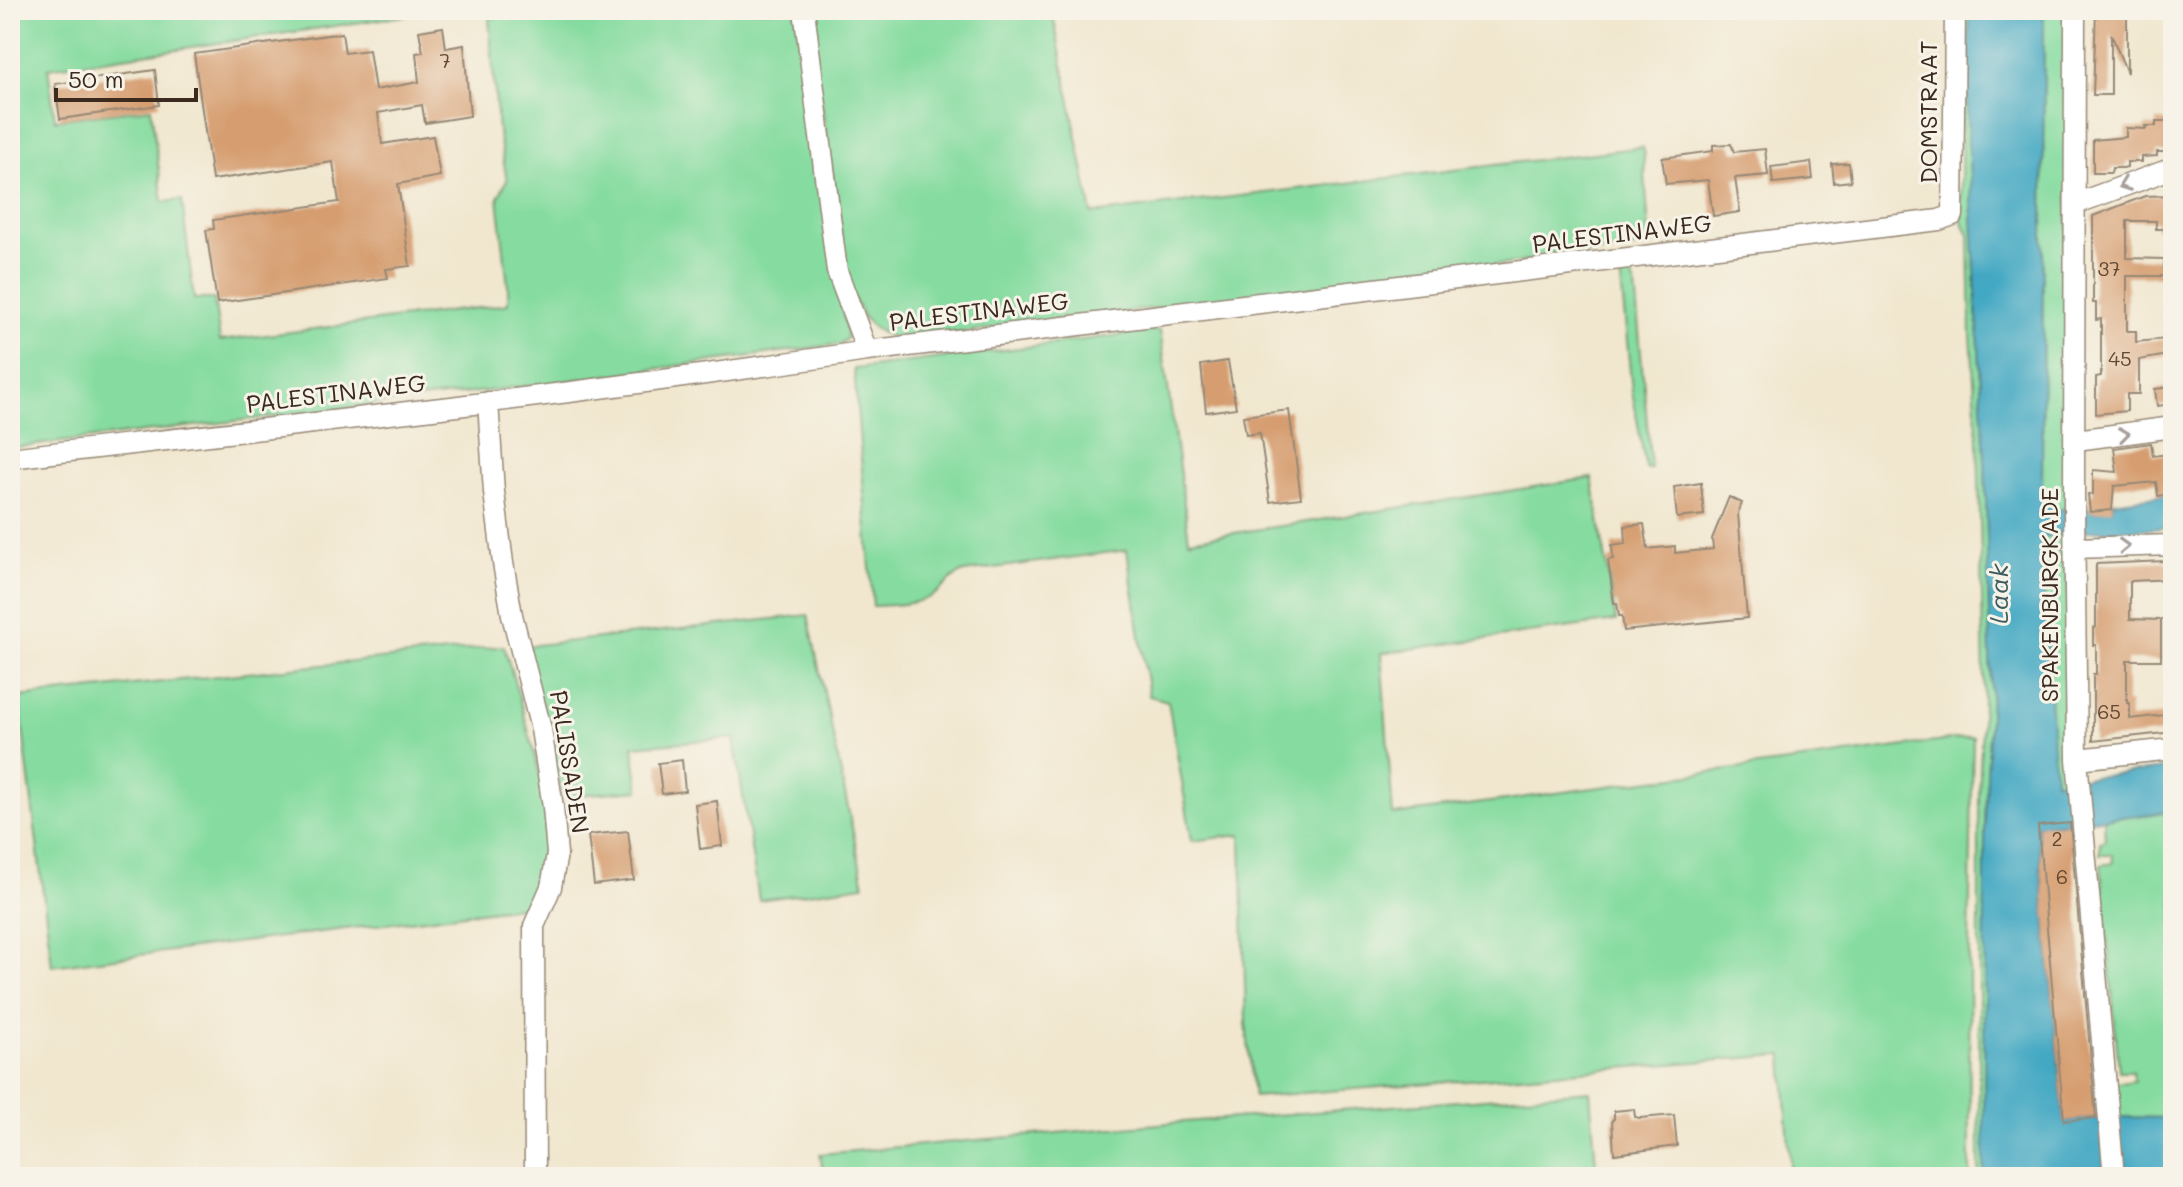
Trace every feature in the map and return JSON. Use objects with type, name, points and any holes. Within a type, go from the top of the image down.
[{"type":"street","points":[[804,10],[837,271],[867,351]]},
{"type":"street","name":"DOMSTRAAT","points":[[1953,215],[1955,10]]},
{"type":"street","name":"SPAKENBURGKADE","points":[[2075,10],[2074,548],[2078,769],[2114,1174]]},
{"type":"street","points":[[2075,204],[2173,168]]},
{"type":"street","name":"PALESTINAWEG","points":[[10,458],[722,373],[867,351],[1430,284],[1939,220],[1953,215]]},
{"type":"street","name":"PALISSADEN","points":[[488,402],[503,563],[512,615],[541,729],[557,854],[551,887],[534,926],[535,1177]]},
{"type":"street","points":[[2076,440],[2173,427]]},
{"type":"street","points":[[2074,548],[2173,545]]},
{"type":"street","points":[[2078,769],[2173,749]]},
{"type":"green space","points":[[10,10],[444,10],[48,68],[55,120],[151,108],[163,202],[182,200],[194,299],[214,299],[220,341],[508,304],[498,198],[507,180],[498,131],[489,18],[547,10],[795,10],[847,338],[840,344],[520,387],[10,448]]},
{"type":"green space","points":[[808,10],[1052,10],[1092,214],[1643,147],[1650,246],[902,340],[891,337],[868,322],[849,288]]},
{"type":"green space","points":[[1962,10],[1970,10],[1967,121],[1985,462],[1991,693],[1985,819],[1984,1177],[1979,1177],[1979,794],[1984,678],[1969,235],[1961,218]]},
{"type":"green space","points":[[2044,10],[2068,10],[2068,509],[2055,509],[2042,504]]},
{"type":"green space","points":[[1629,272],[1635,285],[1651,469],[1646,469],[1632,391],[1618,273]]},
{"type":"green space","points":[[1160,330],[1189,540],[1592,478],[1616,621],[1381,653],[1393,815],[1973,737],[1969,945],[1970,1177],[1791,1177],[1783,1055],[1254,1097],[1246,1023],[1241,835],[1192,841],[1168,701],[1149,696],[1127,550],[964,572],[926,599],[873,606],[854,369]]},
{"type":"green space","points":[[2067,532],[2071,780],[2055,782],[2041,537]]},
{"type":"green space","points":[[808,615],[864,885],[759,900],[734,738],[633,746],[639,790],[563,796],[526,646]]},
{"type":"green space","points":[[504,646],[539,773],[551,846],[550,874],[543,893],[527,906],[52,966],[19,697]]},
{"type":"green space","points":[[2173,812],[2173,1118],[2115,1117],[2111,1084],[2134,1081],[2133,1071],[2119,1071],[2101,865],[2113,863],[2112,854],[2100,854],[2100,842],[2105,841],[2104,819]]},
{"type":"green space","points":[[1590,1091],[1597,1177],[824,1177],[820,1154],[1170,1123]]},
{"type":"water","name":"Laak","points":[[1970,10],[2044,10],[2042,504],[2055,509],[2089,508],[2091,512],[2112,509],[2113,502],[2173,494],[2173,528],[2067,532],[2041,538],[2055,781],[2173,768],[2173,812],[2037,825],[2064,1121],[2115,1117],[2173,1118],[2173,1171],[2077,1169],[2075,1177],[1984,1177],[1985,819],[1991,693],[1985,462],[1967,121]]},
{"type":"building","points":[[2096,10],[2127,10],[2127,73],[2111,34],[2111,95],[2093,95]]},
{"type":"building","points":[[443,27],[446,48],[464,45],[470,116],[425,123],[422,105],[378,113],[382,144],[433,136],[440,176],[398,184],[410,266],[386,269],[388,278],[217,303],[206,230],[214,229],[213,220],[339,202],[333,162],[212,180],[194,54],[342,33],[345,53],[369,50],[375,90],[419,82],[416,53],[423,52],[419,31]]},
{"type":"building","points":[[155,70],[159,105],[60,119],[55,84]]},
{"type":"building","points":[[2156,121],[2173,121],[2172,152],[2157,152],[2157,156],[2142,157],[2142,162],[2127,162],[2127,167],[2112,168],[2111,173],[2093,173],[2093,140],[2126,137],[2126,128],[2146,129],[2145,126],[2156,126]]},
{"type":"building","points":[[1731,144],[1734,152],[1765,149],[1768,175],[1735,178],[1740,212],[1713,216],[1708,180],[1666,184],[1662,158],[1713,151],[1713,145]]},
{"type":"building","points":[[1811,162],[1813,179],[1773,183],[1771,167]]},
{"type":"building","points":[[1849,163],[1851,181],[1834,183],[1832,164]]},
{"type":"building","points":[[2173,195],[2172,229],[2156,229],[2156,221],[2127,221],[2127,258],[2164,259],[2164,276],[2127,276],[2127,331],[2136,331],[2136,342],[2165,339],[2168,355],[2139,360],[2139,394],[2127,394],[2127,411],[2096,414],[2096,377],[2101,376],[2101,319],[2096,320],[2096,303],[2093,303],[2093,216],[2145,196]]},
{"type":"building","points":[[1228,361],[1236,408],[1206,412],[1201,365]]},
{"type":"building","points":[[2172,387],[2173,404],[2157,406],[2155,389]]},
{"type":"building","points":[[1289,410],[1301,498],[1270,502],[1260,433],[1246,435],[1243,416]]},
{"type":"building","points":[[2151,443],[2153,456],[2168,454],[2170,465],[2173,465],[2173,494],[2158,496],[2156,482],[2114,486],[2112,510],[2090,512],[2088,495],[2093,494],[2093,470],[2117,472],[2114,448]]},
{"type":"building","points":[[1701,483],[1704,515],[1677,518],[1674,487]]},
{"type":"building","points":[[1729,497],[1742,503],[1738,513],[1747,618],[1624,631],[1622,616],[1619,616],[1617,603],[1614,603],[1608,560],[1613,559],[1612,545],[1626,543],[1625,526],[1644,524],[1648,549],[1675,546],[1675,553],[1713,549],[1712,539]]},
{"type":"building","points":[[2166,561],[2166,564],[2173,563],[2173,579],[2130,581],[2130,619],[2161,620],[2161,660],[2127,660],[2127,703],[2130,703],[2130,719],[2173,714],[2173,732],[2093,741],[2096,564]]},
{"type":"building","points":[[682,760],[685,791],[662,794],[658,763]]},
{"type":"building","points":[[717,801],[722,846],[700,849],[695,804]]},
{"type":"building","points":[[2070,823],[2096,1118],[2064,1121],[2038,826]]},
{"type":"building","points":[[628,831],[634,880],[594,885],[588,835]]},
{"type":"building","points":[[1634,1109],[1635,1117],[1640,1118],[1674,1115],[1677,1146],[1614,1154],[1614,1111]]}]
